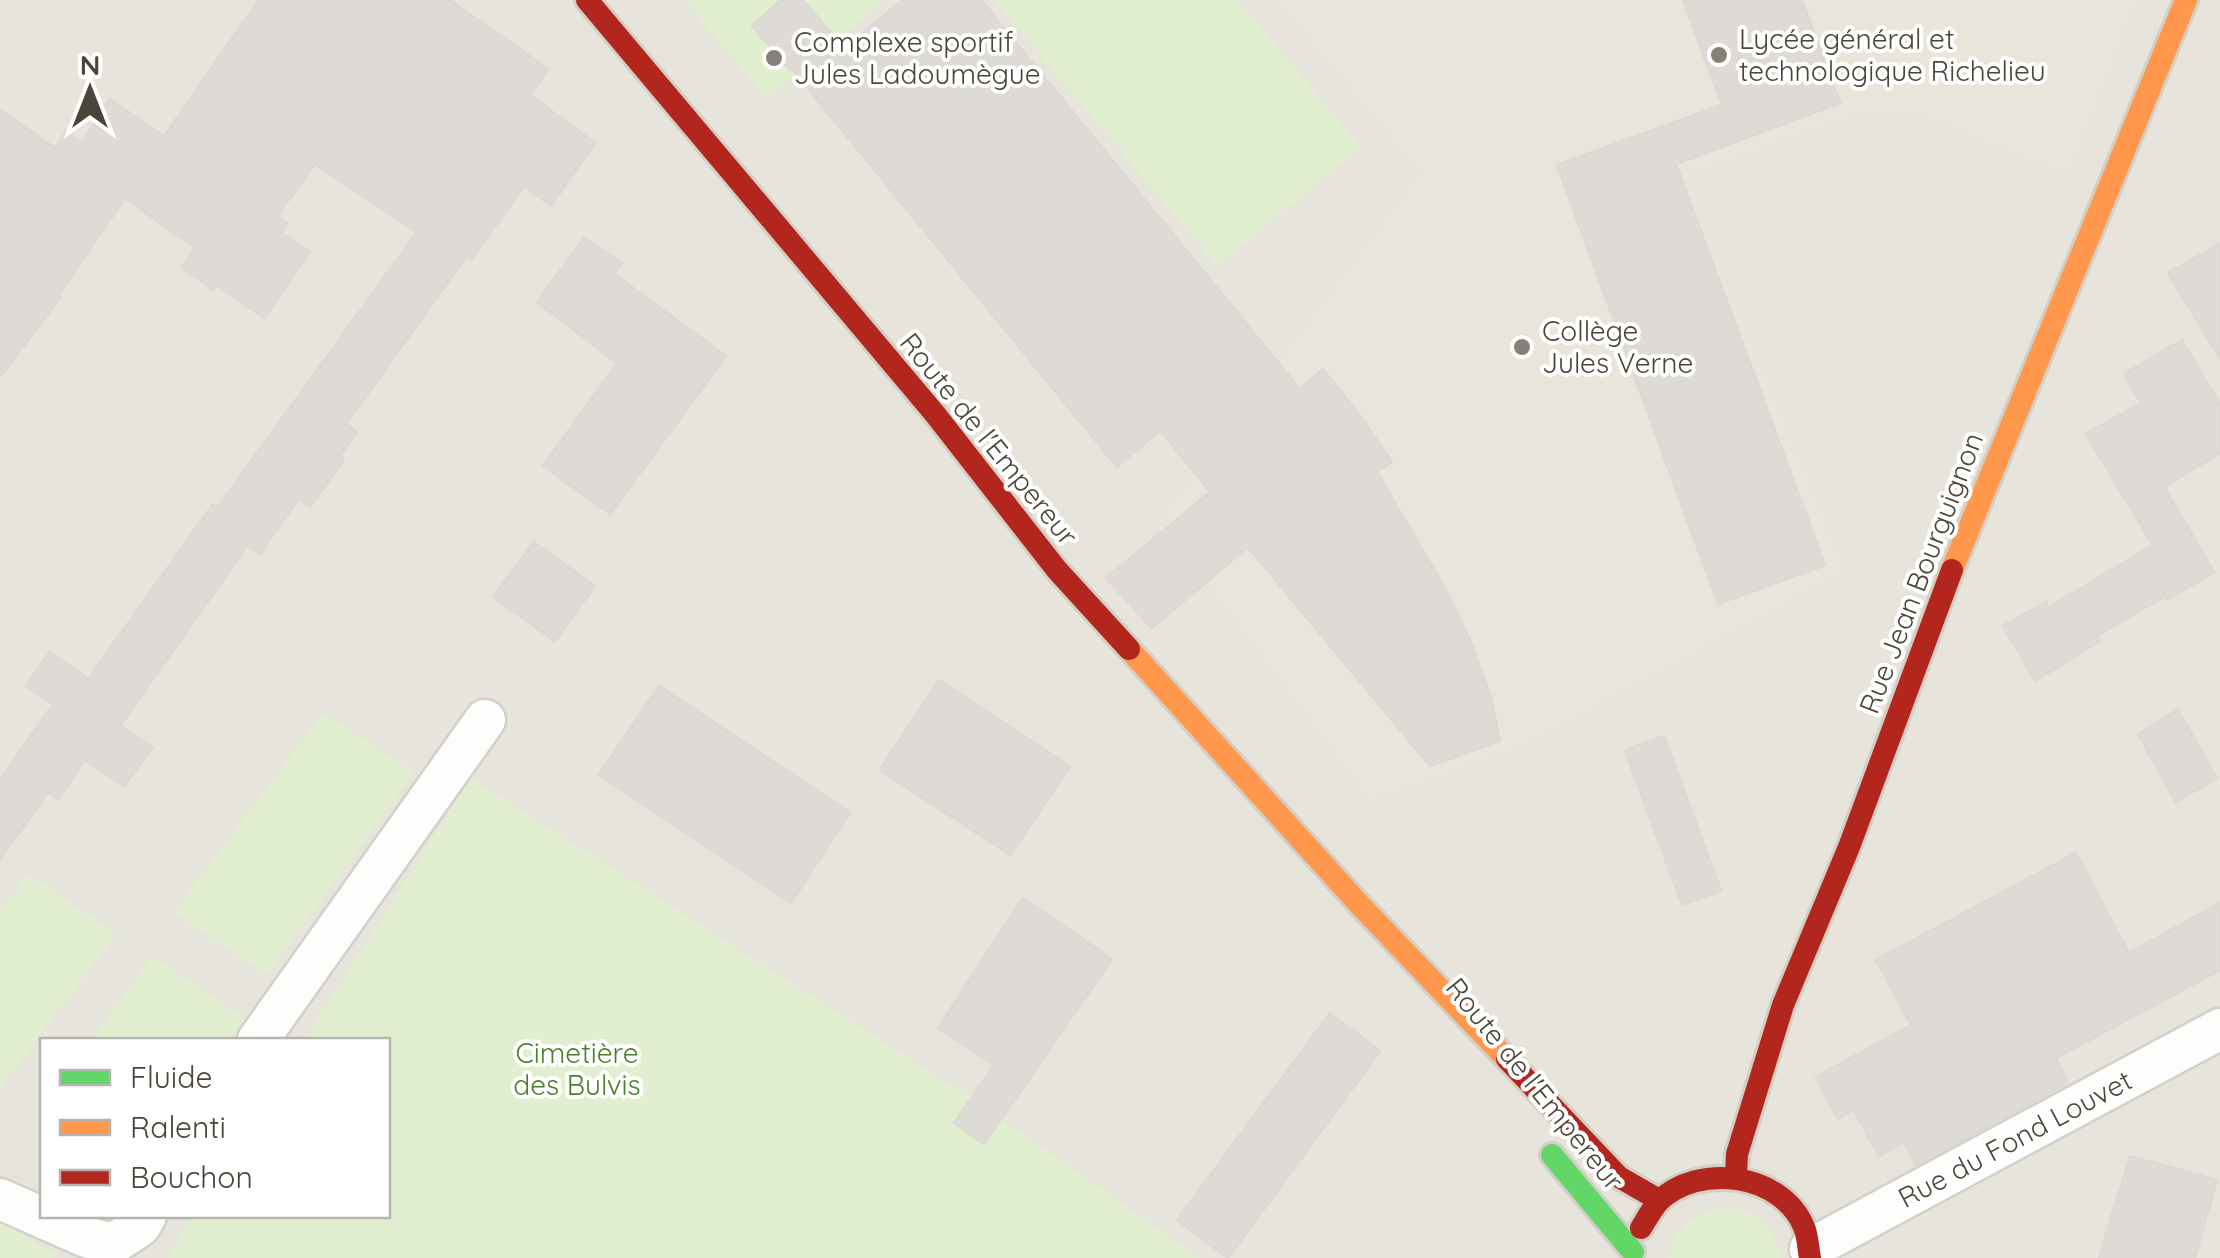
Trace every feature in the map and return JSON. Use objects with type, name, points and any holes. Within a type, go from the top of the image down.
[{"type":"main road","name":"Route de l'Empereur","points":[[587,0],[935,414],[1057,570],[1358,904],[1618,1177],[1659,1200]]},
{"type":"main road","name":"Rue Jean Bourguignon","points":[[1736,1175],[1737,1154],[1783,1005],[1849,847],[1947,582],[2186,0]]},
{"type":"main road","name":"Route de l'Empereur","points":[[1358,904],[1448,1031]]},
{"type":"main road","name":"Route de l'Empereur","points":[[1533,1134],[1633,1255]]},
{"type":"main road","points":[[1633,1255],[1642,1222],[1659,1200],[1682,1184],[1708,1175],[1736,1175],[1762,1184],[1785,1200],[1801,1222],[1810,1253]]},
{"type":"street","points":[[259,1038],[485,720]]},
{"type":"street","name":"Rue du Fond Louvet","points":[[1810,1253],[2220,1029]]},
{"type":"street","points":[[0,1199],[40,1217]]},
{"type":"street","points":[[42,1218],[86,1238],[113,1244],[140,1226],[145,1218]]},
{"type":"shaded area","points":[[0,0],[2220,0],[2220,1258],[0,1258]]},
{"type":"shaded area","name":"Collège Jules Verne","points":[[1276,0],[2136,0],[2069,175],[1915,112],[1879,110],[1850,116],[1682,177],[1846,571],[1528,743],[1371,801],[1159,520],[1421,173]]},
{"type":"green space","name":"Complexe sportif Jules Ladoumègue","points":[[684,0],[885,0],[767,99]]},
{"type":"green space","points":[[994,0],[1238,0],[1361,147],[1217,266]]},
{"type":"green space","points":[[323,713],[414,772],[267,975],[174,913]]},
{"type":"green space","name":"Cimetière des Bulvis","points":[[471,778],[971,1098],[1200,1258],[166,1258],[192,1218],[390,1218],[390,1038],[305,1038]]},
{"type":"green space","points":[[28,874],[117,934],[0,1089],[0,910]]},
{"type":"green space","points":[[152,956],[245,1019],[231,1038],[93,1038]]},
{"type":"green space","points":[[1731,1207],[1765,1224],[1781,1258],[1669,1258],[1677,1236],[1690,1221],[1708,1211]]},
{"type":"green space","points":[[0,1220],[55,1255],[53,1258],[0,1258]]},
{"type":"building","points":[[259,0],[450,0],[548,69],[530,95],[595,143],[551,206],[524,186],[471,260],[466,257],[346,424],[357,432],[340,456],[344,460],[310,507],[298,499],[260,554],[247,546],[120,726],[153,747],[124,786],[85,760],[58,799],[48,793],[0,859],[0,780],[53,704],[26,686],[50,652],[88,679],[213,504],[218,507],[417,232],[315,164],[277,216],[287,223],[281,232],[310,252],[264,318],[217,285],[213,290],[182,267],[195,248],[125,198],[58,296],[61,297],[0,377],[0,110],[55,148],[66,132],[82,143],[110,99],[164,136]]},
{"type":"building","points":[[781,0],[803,0],[844,48],[903,0],[981,0],[1300,389],[1323,369],[1361,417],[1392,462],[1377,472],[1447,592],[1470,640],[1491,697],[1500,741],[1430,766],[1248,547],[1152,628],[1106,578],[1210,492],[1160,430],[1117,467],[792,69],[752,26]]},
{"type":"building","points":[[1683,0],[1802,0],[1840,103],[1676,164],[1825,565],[1718,604],[1557,165],[1722,105]]},
{"type":"building","points":[[584,238],[622,263],[614,274],[726,356],[610,514],[543,466],[617,363],[537,302]]},
{"type":"building","points":[[2220,244],[2220,359],[2168,273]]},
{"type":"building","points":[[2182,340],[2220,405],[2220,453],[2164,487],[2214,572],[2097,636],[2100,641],[2035,681],[2003,626],[2046,602],[2049,607],[2153,545],[2086,434],[2141,403],[2124,374]]},
{"type":"building","points":[[534,542],[595,586],[555,641],[493,597]]},
{"type":"building","points":[[939,680],[1070,766],[1010,855],[880,770]]},
{"type":"building","points":[[659,686],[850,813],[791,903],[599,775]]},
{"type":"building","points":[[2178,710],[2217,778],[2176,802],[2138,734]]},
{"type":"building","points":[[1664,736],[1721,891],[1682,905],[1625,750]]},
{"type":"building","points":[[2076,853],[2129,953],[2220,903],[2220,970],[2056,1058],[2068,1083],[1916,1165],[1904,1142],[1879,1156],[1854,1110],[1838,1119],[1816,1077],[1911,1025],[1876,960]]},
{"type":"building","points":[[1023,898],[1112,959],[984,1144],[954,1123],[994,1065],[938,1028]]},
{"type":"building","points":[[1330,1013],[1380,1051],[1228,1258],[1177,1220]]},
{"type":"building","points":[[2130,1156],[2217,1180],[2195,1258],[2099,1258]]},
{"type":"traffic: fast","points":[[1552,1155],[1633,1252]]},
{"type":"traffic: slow","points":[[1952,570],[2186,0]]},
{"type":"traffic: slow","points":[[1129,649],[1358,903],[1507,1059]]},
{"type":"traffic: jam","points":[[587,0],[935,414],[1057,570],[1129,649]]},
{"type":"traffic: jam","points":[[1736,1175],[1737,1154],[1783,1005],[1849,847],[1952,570]]},
{"type":"traffic: jam","points":[[1507,1059],[1619,1177],[1659,1200]]},
{"type":"traffic: jam","points":[[1641,1228],[1658,1202],[1675,1189],[1695,1181],[1738,1179],[1778,1195],[1793,1209],[1805,1231],[1810,1258]]},
{"type":"place","name":"Lycée général et technologique Richelieu","points":[[1719,55]]},
{"type":"place","name":"Complexe sportif Jules Ladoumègue","points":[[774,58]]},
{"type":"place","name":"Collège Jules Verne","points":[[1522,347]]}]
